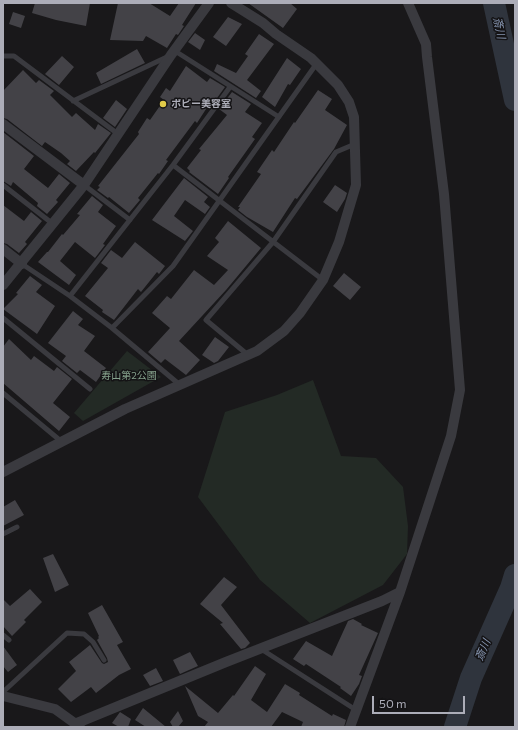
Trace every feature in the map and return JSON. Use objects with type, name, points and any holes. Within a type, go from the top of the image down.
[{"type":"street","points":[[3,285],[22,264],[84,185],[173,53],[209,3]]},
{"type":"street","points":[[3,472],[126,409],[257,351],[284,331],[313,296],[323,280],[339,242],[356,185],[354,117],[349,102],[338,85],[317,63],[263,23],[231,3]]},
{"type":"street","points":[[350,727],[400,592],[451,436],[460,390],[444,194],[428,57],[426,44],[408,3]]},
{"type":"street","points":[[3,124],[84,185]]},
{"type":"street","points":[[3,249],[22,264]]},
{"type":"street","points":[[3,696],[55,709],[78,725],[260,649],[382,601],[400,592]]},
{"type":"lane","points":[[73,101],[173,53],[279,117]]},
{"type":"lane","points":[[3,56],[14,56],[118,135]]},
{"type":"lane","points":[[112,328],[172,266],[220,201],[317,63]]},
{"type":"lane","points":[[70,296],[174,165],[230,87]]},
{"type":"lane","points":[[248,355],[206,320],[273,242],[336,152],[355,144]]},
{"type":"lane","points":[[174,165],[323,280]]},
{"type":"lane","points":[[3,185],[53,224]]},
{"type":"lane","points":[[84,185],[130,220]]},
{"type":"lane","points":[[22,264],[70,296],[112,328],[180,385]]},
{"type":"lane","points":[[3,318],[90,388]]},
{"type":"lane","points":[[3,393],[63,442]]},
{"type":"lane","points":[[3,534],[17,527]]},
{"type":"lane","points":[[3,692],[67,633],[84,634],[93,642],[104,660]]},
{"type":"lane","points":[[3,635],[9,640]]},
{"type":"lane","points":[[260,649],[356,710]]},
{"type":"green space","name":"寿山第2公園","points":[[127,351],[161,377],[83,421],[74,413]]},
{"type":"green space","points":[[313,380],[341,456],[376,458],[403,487],[408,526],[407,554],[383,585],[310,623],[260,580],[198,497],[225,412],[277,395]]},
{"type":"building","points":[[35,3],[90,3],[86,26],[32,13]]},
{"type":"building","points":[[118,3],[149,3],[170,16],[179,3],[196,3],[182,25],[184,26],[178,35],[176,34],[167,48],[146,36],[143,41],[110,40]]},
{"type":"building","points":[[248,3],[290,3],[297,9],[283,28]]},
{"type":"building","points":[[13,12],[25,16],[21,28],[9,24]]},
{"type":"building","points":[[228,17],[242,24],[226,46],[213,37]]},
{"type":"building","points":[[195,33],[205,40],[200,50],[188,42]]},
{"type":"building","points":[[259,34],[274,44],[247,80],[261,91],[256,98],[214,71],[217,64],[236,73],[248,56],[245,54]]},
{"type":"building","points":[[137,49],[145,63],[101,84],[96,73]]},
{"type":"building","points":[[62,56],[74,67],[59,85],[45,74]]},
{"type":"building","points":[[287,58],[301,69],[290,85],[288,84],[275,107],[262,97]]},
{"type":"building","points":[[186,66],[207,82],[210,78],[225,87],[212,105],[208,106],[197,123],[195,121],[166,160],[168,161],[159,174],[158,173],[138,198],[140,200],[129,213],[109,197],[108,198],[97,190],[100,187],[98,186],[139,134],[138,132],[147,118],[150,120],[164,100],[160,97],[166,88],[170,91]]},
{"type":"building","points":[[23,70],[36,83],[39,80],[54,91],[50,95],[72,117],[76,113],[95,130],[98,124],[111,133],[95,153],[94,152],[76,171],[67,164],[70,161],[61,153],[45,142],[42,146],[7,119],[3,118],[3,91]]},
{"type":"building","points":[[318,90],[332,99],[325,110],[347,125],[334,149],[297,199],[295,198],[273,232],[247,217],[238,210],[240,207],[238,207],[261,174],[257,172],[272,150],[274,152]]},
{"type":"building","points":[[232,92],[251,104],[245,112],[262,123],[252,137],[255,139],[218,194],[189,172],[190,171],[187,168],[201,150],[199,149],[227,115],[219,109]]},
{"type":"building","points":[[116,100],[127,109],[115,127],[103,118]]},
{"type":"building","points":[[3,132],[34,156],[24,169],[48,188],[59,174],[70,183],[56,200],[58,202],[47,214],[37,206],[38,203],[13,182],[11,186],[3,181]]},
{"type":"building","points":[[184,178],[208,197],[204,202],[210,207],[205,214],[185,200],[174,216],[193,231],[185,241],[152,220]]},
{"type":"building","points":[[335,185],[347,193],[337,212],[323,202]]},
{"type":"building","points":[[92,196],[103,205],[98,212],[116,226],[103,244],[105,245],[95,258],[75,242],[60,261],[76,275],[69,285],[38,262],[80,215],[77,214]]},
{"type":"building","points":[[3,205],[24,221],[31,212],[42,221],[25,242],[27,244],[19,253],[7,244],[3,243]]},
{"type":"building","points":[[228,221],[261,248],[226,290],[179,341],[200,360],[186,375],[165,359],[161,363],[148,352],[170,328],[152,313],[167,296],[171,299],[194,270],[214,285],[228,270],[207,256],[219,242],[215,238]]},
{"type":"building","points":[[135,242],[165,266],[159,274],[157,272],[141,292],[138,289],[114,320],[102,312],[103,310],[85,296],[108,268],[101,263],[111,250],[122,258]]},
{"type":"building","points":[[344,273],[361,287],[350,300],[333,286]]},
{"type":"building","points":[[30,276],[42,285],[36,292],[55,306],[37,334],[3,309],[18,294],[16,293]]},
{"type":"building","points":[[73,311],[83,319],[78,325],[95,336],[84,351],[106,368],[96,382],[80,370],[77,373],[62,361],[66,356],[48,343]]},
{"type":"building","points":[[215,337],[229,347],[218,361],[214,363],[202,355]]},
{"type":"building","points":[[9,339],[31,360],[34,356],[54,371],[57,367],[72,379],[53,403],[70,417],[59,431],[3,383],[3,347]]},
{"type":"building","points":[[15,500],[24,515],[3,526],[3,507]]},
{"type":"building","points":[[53,554],[69,585],[55,592],[43,558]]},
{"type":"building","points":[[224,577],[237,587],[221,605],[250,643],[245,648],[241,649],[220,624],[223,623],[200,604]]},
{"type":"building","points":[[30,589],[42,602],[24,620],[26,622],[12,636],[3,626],[3,599],[10,606]]},
{"type":"building","points":[[102,605],[123,642],[117,645],[131,669],[119,675],[96,693],[91,687],[71,702],[58,689],[76,671],[69,662],[90,645],[102,663],[104,664],[108,662],[97,640],[99,636],[88,613]]},
{"type":"building","points":[[353,619],[362,624],[361,625],[378,633],[359,675],[362,676],[359,684],[351,696],[340,688],[341,687],[306,664],[304,666],[293,659],[306,641],[332,656],[348,621]]},
{"type":"building","points":[[3,646],[17,665],[8,672],[3,666]]},
{"type":"building","points":[[190,652],[198,666],[180,674],[173,660]]},
{"type":"building","points":[[255,666],[266,674],[251,700],[267,712],[285,684],[300,693],[299,695],[332,716],[333,714],[346,720],[344,727],[301,727],[303,722],[282,712],[271,727],[204,727],[208,722],[198,716],[185,686],[218,713],[233,695],[234,696]]},
{"type":"building","points":[[156,668],[163,681],[150,686],[143,675]]},
{"type":"building","points":[[143,708],[166,727],[146,727],[135,720]]},
{"type":"building","points":[[178,711],[183,721],[178,727],[173,727],[170,722]]},
{"type":"building","points":[[120,712],[131,719],[128,727],[119,727],[112,723]]},
{"type":"waterway","name":"斎川","points":[[494,3],[515,100]]},
{"type":"waterway","name":"斎川","points":[[455,727],[471,678],[511,588],[515,575]]},
{"type":"place","name":"ポピー美容室","points":[[163,104]]}]
